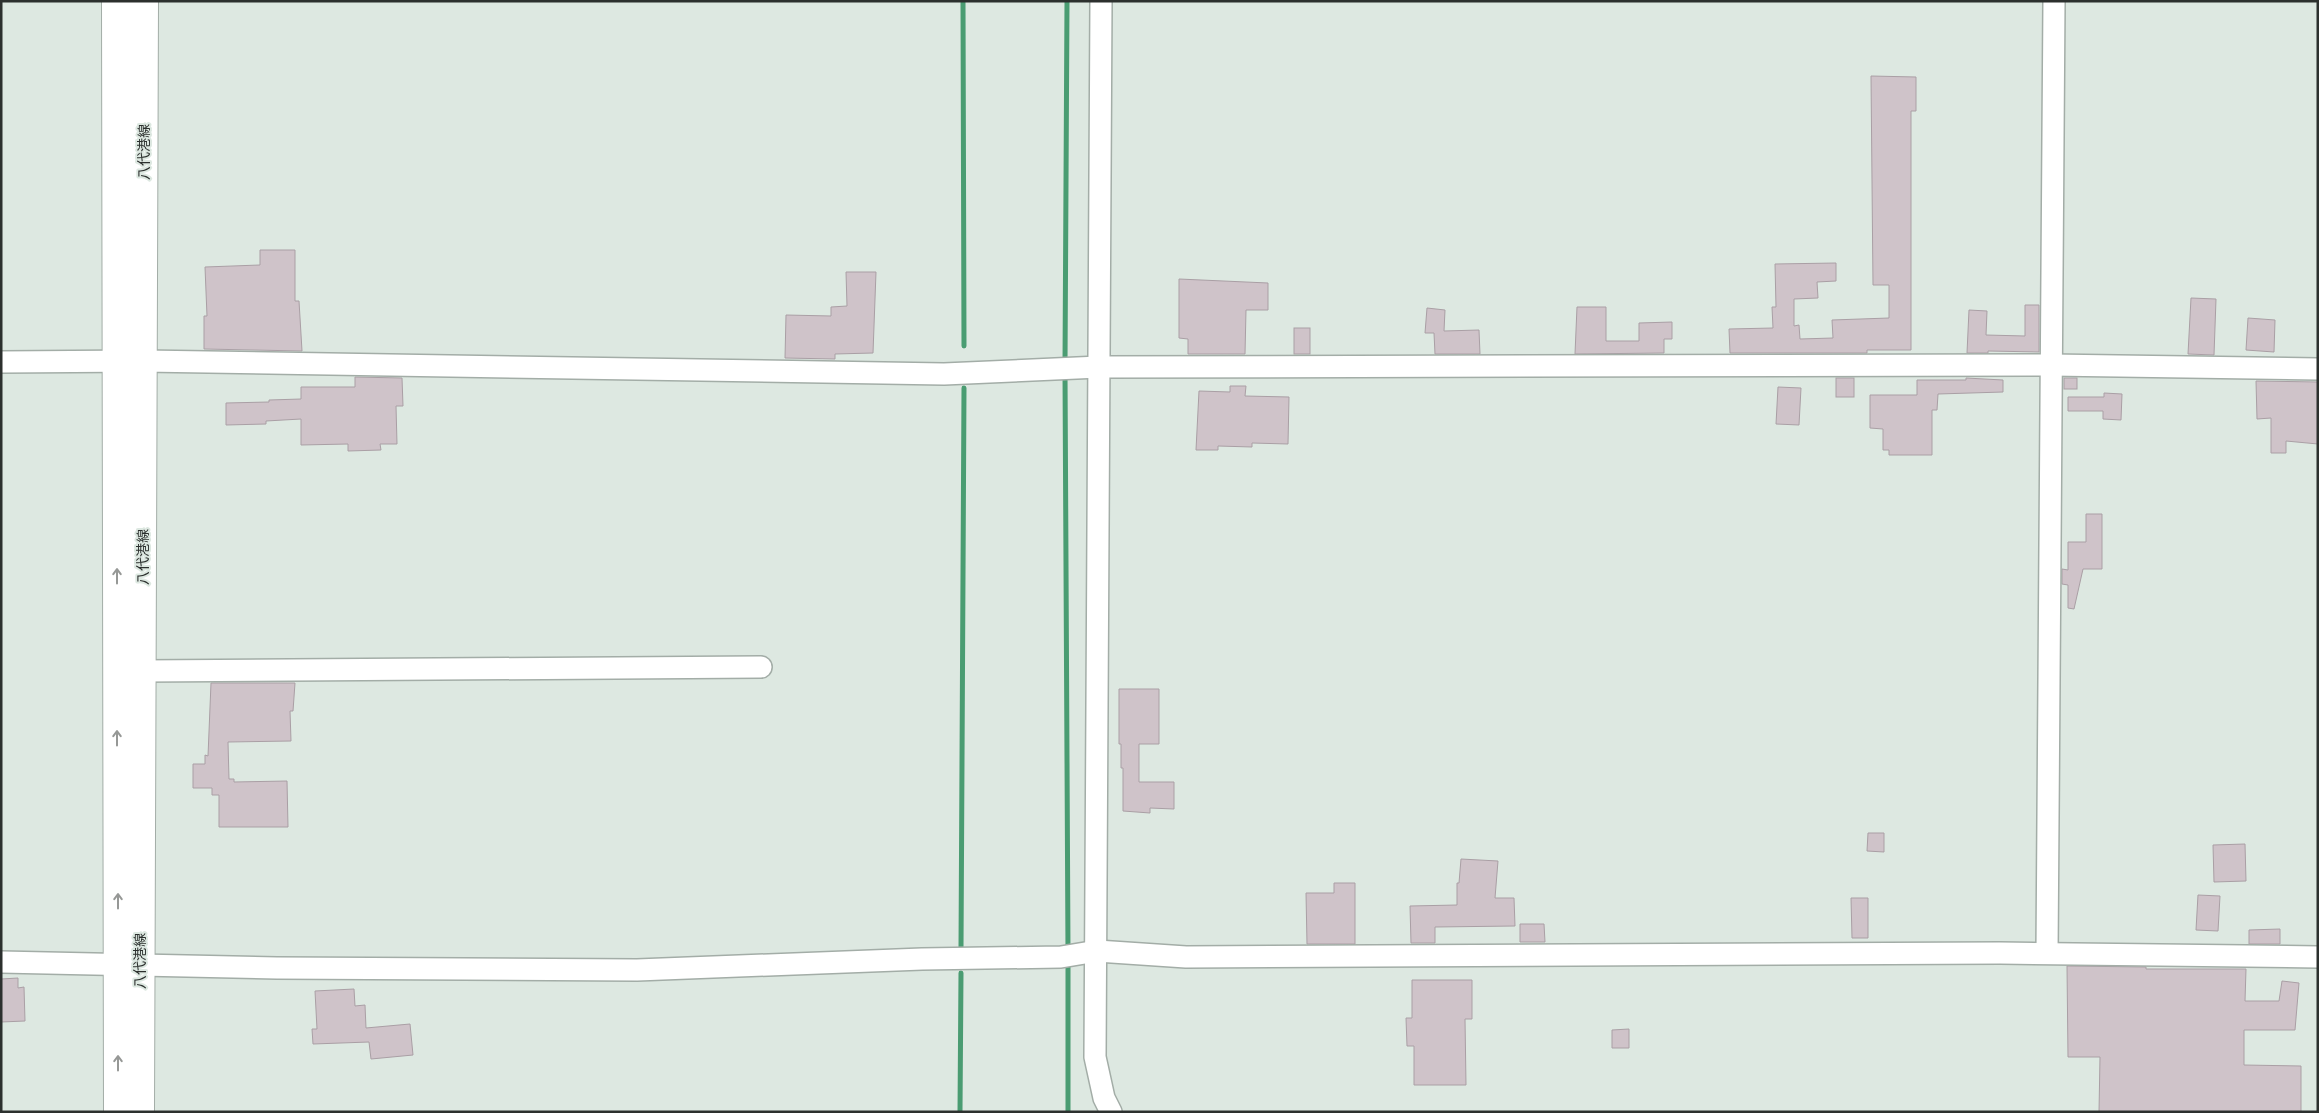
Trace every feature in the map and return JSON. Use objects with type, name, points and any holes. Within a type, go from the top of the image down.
[{"type":"main road","name":"八代港線","points":[[116,1],[116,361],[129,965],[140,1112]]},
{"type":"main road","name":"八代港線","points":[[118,1112],[129,965],[142,671],[144,1]]},
{"type":"street","points":[[1101,1],[1095,1057],[1104,1098],[1111,1112]]},
{"type":"street","points":[[2047,953],[2054,1]]},
{"type":"street","points":[[1,362],[144,361],[944,374],[1099,367],[2051,365],[2318,369]]},
{"type":"street","points":[[142,671],[761,667]]},
{"type":"street","points":[[1,962],[287,968],[637,970],[922,959],[1060,957],[1097,951],[1186,957],[2047,953],[2318,957]]},
{"type":"building","points":[[1871,76],[1916,77],[1916,111],[1911,111],[1911,350],[1867,350],[1867,353],[1730,353],[1729,329],[1773,328],[1772,307],[1776,307],[1775,264],[1836,263],[1836,281],[1817,282],[1818,298],[1794,299],[1794,326],[1799,325],[1800,339],[1833,338],[1832,320],[1889,318],[1889,285],[1873,285]]},
{"type":"building","points":[[260,250],[295,250],[295,301],[299,301],[302,351],[204,349],[204,316],[207,316],[205,267],[260,265]]},
{"type":"building","points":[[846,272],[876,272],[873,353],[835,354],[835,359],[785,358],[786,315],[831,316],[831,307],[847,306]]},
{"type":"building","points":[[1179,279],[1268,283],[1268,310],[1246,310],[1245,354],[1188,354],[1188,339],[1179,338]]},
{"type":"building","points":[[2191,298],[2216,299],[2214,355],[2188,354]]},
{"type":"building","points":[[2025,305],[2039,305],[2039,352],[1988,351],[1988,353],[1967,353],[1969,310],[1987,311],[1986,335],[2025,336]]},
{"type":"building","points":[[1577,307],[1606,307],[1606,341],[1639,341],[1639,323],[1672,322],[1672,339],[1664,339],[1664,353],[1575,354]]},
{"type":"building","points":[[1427,308],[1445,310],[1444,331],[1479,330],[1480,354],[1435,354],[1434,333],[1425,333]]},
{"type":"building","points":[[2248,318],[2275,320],[2274,352],[2246,350]]},
{"type":"building","points":[[1294,328],[1310,328],[1310,354],[1294,354]]},
{"type":"building","points":[[355,377],[402,378],[403,406],[396,406],[397,444],[380,444],[381,450],[348,451],[348,444],[301,445],[301,419],[266,421],[266,424],[226,425],[226,403],[301,399],[301,387],[355,387]]},
{"type":"building","points":[[1836,378],[1854,378],[1854,397],[1836,397]]},
{"type":"building","points":[[1966,378],[2003,380],[2003,392],[1938,394],[1937,410],[1932,410],[1932,455],[1889,455],[1889,450],[1883,450],[1883,429],[1870,428],[1870,395],[1917,395],[1917,380],[1966,380]]},
{"type":"building","points":[[2064,378],[2077,378],[2077,389],[2064,389]]},
{"type":"building","points":[[2256,381],[2318,382],[2318,444],[2286,441],[2286,453],[2271,453],[2271,418],[2257,419]]},
{"type":"building","points":[[1230,386],[1246,386],[1245,396],[1289,397],[1288,444],[1252,443],[1252,447],[1218,446],[1218,450],[1196,450],[1199,391],[1230,392]]},
{"type":"building","points":[[1778,387],[1801,388],[1799,425],[1776,424]]},
{"type":"building","points":[[2104,393],[2122,394],[2121,420],[2103,419],[2103,411],[2068,411],[2068,397],[2104,397]]},
{"type":"building","points":[[2086,514],[2102,514],[2102,569],[2083,569],[2074,609],[2068,608],[2068,585],[2062,584],[2062,569],[2068,570],[2068,542],[2086,542]]},
{"type":"building","points":[[211,683],[295,683],[293,711],[290,711],[291,741],[228,742],[229,779],[234,779],[234,782],[287,781],[288,827],[219,827],[219,795],[212,795],[212,788],[193,788],[193,764],[205,764],[205,755],[208,756]]},
{"type":"building","points":[[1119,689],[1159,689],[1159,744],[1139,744],[1139,782],[1174,782],[1174,809],[1150,808],[1150,813],[1123,811],[1123,768],[1121,768],[1121,744],[1119,744]]},
{"type":"building","points":[[1868,833],[1884,833],[1884,852],[1867,851]]},
{"type":"building","points":[[2245,844],[2246,881],[2214,882],[2213,845]]},
{"type":"building","points":[[1461,859],[1498,861],[1495,898],[1514,898],[1515,926],[1435,927],[1435,943],[1411,943],[1410,906],[1457,905],[1457,883],[1459,883]]},
{"type":"building","points":[[1334,883],[1355,883],[1355,944],[1307,944],[1306,893],[1334,893]]},
{"type":"building","points":[[2198,895],[2220,896],[2218,931],[2196,930]]},
{"type":"building","points":[[1851,898],[1868,898],[1868,938],[1852,938]]},
{"type":"building","points":[[1520,924],[1544,924],[1545,942],[1520,942]]},
{"type":"building","points":[[2280,929],[2280,944],[2249,944],[2249,930]]},
{"type":"building","points":[[2067,966],[2146,967],[2146,969],[2246,969],[2245,1001],[2279,1001],[2282,981],[2299,983],[2295,1030],[2244,1030],[2244,1065],[2301,1066],[2301,1112],[2099,1112],[2100,1057],[2068,1057]]},
{"type":"building","points":[[18,978],[18,988],[24,987],[25,1021],[1,1022],[1,979]]},
{"type":"building","points":[[1412,980],[1472,980],[1472,1019],[1465,1019],[1466,1085],[1414,1085],[1414,1046],[1407,1046],[1406,1018],[1412,1018]]},
{"type":"building","points":[[354,989],[355,1006],[365,1005],[366,1028],[410,1024],[413,1055],[371,1059],[369,1042],[313,1044],[312,1029],[317,1029],[315,991]]},
{"type":"building","points":[[1629,1029],[1629,1048],[1612,1048],[1612,1030]]},
{"type":"waterway","points":[[963,1],[964,346]]},
{"type":"waterway","points":[[1065,364],[1067,1]]},
{"type":"waterway","points":[[1065,372],[1068,951]]},
{"type":"waterway","points":[[961,948],[964,388]]},
{"type":"waterway","points":[[1068,960],[1068,1112]]},
{"type":"waterway","points":[[960,1112],[961,973]]}]
